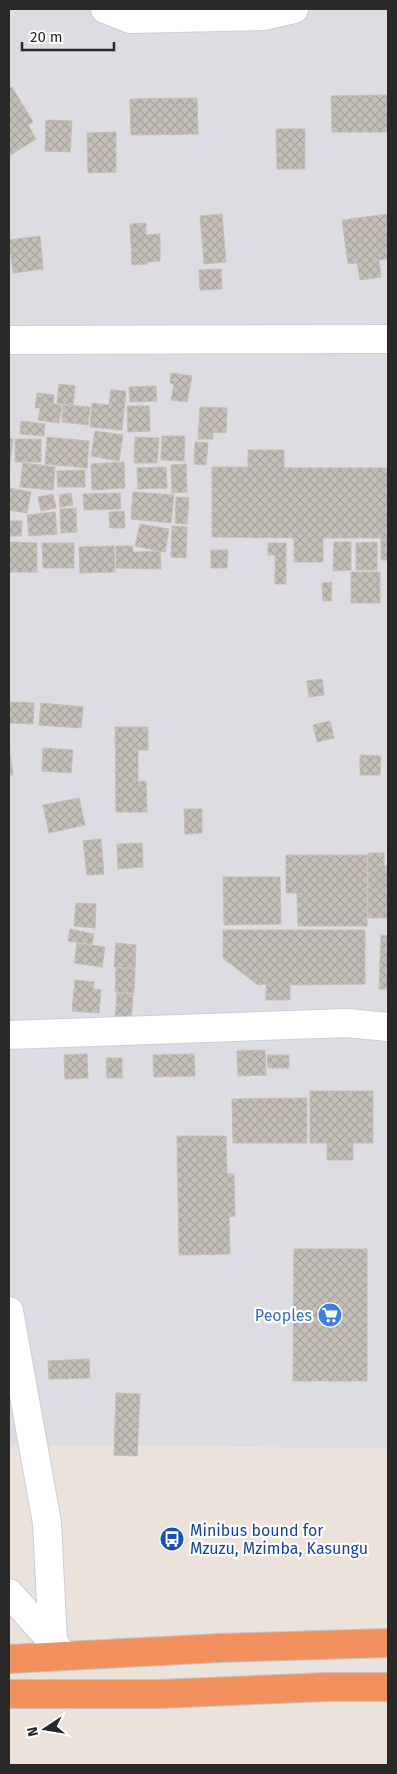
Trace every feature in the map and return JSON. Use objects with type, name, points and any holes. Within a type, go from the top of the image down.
[{"type":"highway","points":[[9,1659],[58,1649],[220,1648],[388,1643]]},
{"type":"highway","points":[[9,1694],[159,1694],[328,1687],[388,1687]]},
{"type":"street","points":[[106,9],[130,19],[263,16],[294,9]]},
{"type":"street","points":[[9,340],[388,339]]},
{"type":"street","points":[[9,1035],[347,1023],[388,1027]]},
{"type":"street","points":[[9,1311],[47,1523],[58,1649]]},
{"type":"street","points":[[9,1593],[58,1649]]},
{"type":"shaded area","points":[[9,9],[388,9],[388,1448],[9,1445]]},
{"type":"building","points":[[12,87],[33,122],[28,125],[36,139],[9,156],[9,88]]},
{"type":"building","points":[[388,95],[388,132],[332,132],[331,96]]},
{"type":"building","points":[[197,98],[198,134],[131,135],[130,99]]},
{"type":"building","points":[[46,120],[72,121],[70,152],[45,151]]},
{"type":"building","points":[[276,129],[305,129],[305,169],[277,169]]},
{"type":"building","points":[[116,132],[116,172],[88,173],[87,133]]},
{"type":"building","points":[[222,214],[226,262],[204,264],[200,216]]},
{"type":"building","points":[[388,214],[388,259],[379,260],[381,277],[360,280],[357,263],[348,264],[342,220]]},
{"type":"building","points":[[146,223],[146,235],[160,234],[160,261],[132,265],[130,224]]},
{"type":"building","points":[[40,236],[43,269],[13,273],[9,240]]},
{"type":"building","points":[[221,269],[222,289],[200,290],[199,270]]},
{"type":"building","points":[[171,373],[192,376],[187,402],[171,400],[174,384],[170,383]]},
{"type":"building","points":[[59,384],[75,386],[73,405],[57,403]]},
{"type":"building","points":[[156,386],[157,401],[130,402],[129,387]]},
{"type":"building","points":[[111,390],[126,391],[122,430],[90,427],[92,403],[109,405]]},
{"type":"building","points":[[37,393],[54,395],[53,404],[62,405],[59,423],[38,420],[40,408],[35,408]]},
{"type":"building","points":[[63,405],[90,407],[88,425],[62,422]]},
{"type":"building","points":[[127,406],[149,406],[150,431],[128,432]]},
{"type":"building","points":[[200,407],[227,408],[226,433],[213,432],[213,439],[198,439]]},
{"type":"building","points":[[21,421],[45,424],[44,436],[20,434]]},
{"type":"building","points":[[95,431],[123,435],[119,461],[91,456]]},
{"type":"building","points":[[162,436],[185,436],[184,461],[161,460]]},
{"type":"building","points":[[47,437],[89,441],[87,468],[45,464]]},
{"type":"building","points":[[135,437],[159,438],[157,463],[134,463]]},
{"type":"building","points":[[9,438],[13,439],[9,474]]},
{"type":"building","points":[[15,439],[41,439],[41,462],[15,462]]},
{"type":"building","points":[[195,442],[208,443],[206,465],[194,464]]},
{"type":"building","points":[[248,450],[284,450],[284,468],[388,468],[388,560],[381,560],[381,538],[323,538],[323,562],[294,562],[294,538],[212,537],[212,467],[248,467]]},
{"type":"building","points":[[124,462],[125,488],[92,490],[91,464]]},
{"type":"building","points":[[23,463],[55,467],[53,490],[20,487]]},
{"type":"building","points":[[186,464],[187,492],[172,493],[171,465]]},
{"type":"building","points":[[166,467],[167,488],[138,489],[137,468]]},
{"type":"building","points":[[85,470],[85,487],[58,487],[57,471]]},
{"type":"building","points":[[9,488],[31,492],[27,513],[9,510]]},
{"type":"building","points":[[133,492],[174,495],[171,523],[131,519]]},
{"type":"building","points":[[71,493],[73,505],[60,507],[59,495]]},
{"type":"building","points":[[120,493],[121,509],[84,510],[83,494]]},
{"type":"building","points":[[53,494],[56,508],[41,511],[38,497]]},
{"type":"building","points":[[176,497],[189,498],[187,524],[175,523]]},
{"type":"building","points":[[76,508],[77,532],[61,533],[60,509]]},
{"type":"building","points":[[124,511],[125,528],[110,528],[109,512]]},
{"type":"building","points":[[55,512],[57,534],[29,536],[27,515]]},
{"type":"building","points":[[9,521],[22,521],[21,536],[9,536]]},
{"type":"building","points":[[140,524],[169,529],[165,552],[135,546]]},
{"type":"building","points":[[172,526],[187,527],[186,558],[171,557]]},
{"type":"building","points":[[9,542],[37,543],[37,572],[9,572]]},
{"type":"building","points":[[334,542],[351,542],[351,570],[333,571]]},
{"type":"building","points":[[377,542],[377,570],[356,570],[356,543]]},
{"type":"building","points":[[42,543],[74,543],[74,568],[43,568]]},
{"type":"building","points":[[268,543],[286,543],[286,584],[275,584],[275,555],[268,555]]},
{"type":"building","points":[[114,546],[115,572],[80,573],[79,547]]},
{"type":"building","points":[[116,546],[133,546],[133,552],[160,551],[161,569],[116,568]]},
{"type":"building","points":[[211,550],[228,550],[227,568],[211,568]]},
{"type":"building","points":[[351,572],[380,572],[380,603],[351,603]]},
{"type":"building","points":[[332,582],[331,601],[323,601],[322,583]]},
{"type":"building","points":[[322,679],[324,695],[309,697],[307,681]]},
{"type":"building","points":[[9,702],[34,703],[33,724],[9,723]]},
{"type":"building","points":[[41,703],[83,707],[81,728],[39,725]]},
{"type":"building","points":[[330,721],[334,738],[317,742],[313,725]]},
{"type":"building","points":[[115,727],[148,727],[148,750],[138,750],[138,782],[146,781],[147,812],[116,812]]},
{"type":"building","points":[[9,747],[13,775],[9,775]]},
{"type":"building","points":[[43,748],[73,750],[71,773],[42,771]]},
{"type":"building","points":[[360,755],[381,756],[380,775],[360,775]]},
{"type":"building","points":[[79,798],[85,825],[49,833],[43,805]]},
{"type":"building","points":[[184,809],[202,809],[202,833],[185,834]]},
{"type":"building","points":[[101,839],[104,874],[87,875],[83,841]]},
{"type":"building","points":[[142,843],[143,867],[118,869],[117,844]]},
{"type":"building","points":[[368,853],[384,853],[384,866],[388,866],[388,918],[368,918]]},
{"type":"building","points":[[286,855],[367,855],[367,926],[298,926],[297,893],[286,893]]},
{"type":"building","points":[[223,877],[280,877],[281,924],[224,925]]},
{"type":"building","points":[[76,903],[96,904],[95,928],[74,926]]},
{"type":"building","points":[[70,929],[94,934],[92,944],[68,941]]},
{"type":"building","points":[[223,930],[365,930],[365,984],[290,985],[290,1000],[266,1000],[266,984],[258,985],[223,958]]},
{"type":"building","points":[[381,935],[388,936],[388,989],[379,989]]},
{"type":"building","points":[[77,943],[105,947],[102,967],[74,963]]},
{"type":"building","points":[[116,943],[136,945],[135,968],[114,967]]},
{"type":"building","points":[[116,968],[135,969],[134,993],[115,992]]},
{"type":"building","points":[[75,980],[94,982],[93,989],[101,990],[99,1013],[72,1011]]},
{"type":"building","points":[[117,993],[133,994],[131,1021],[115,1020]]},
{"type":"building","points":[[265,1050],[266,1075],[238,1076],[237,1051]]},
{"type":"building","points":[[87,1054],[88,1078],[65,1079],[64,1055]]},
{"type":"building","points":[[194,1054],[195,1076],[154,1077],[153,1055]]},
{"type":"building","points":[[267,1055],[289,1055],[289,1068],[268,1068]]},
{"type":"building","points":[[106,1058],[122,1058],[122,1078],[107,1078]]},
{"type":"building","points":[[310,1091],[373,1091],[373,1143],[353,1143],[353,1160],[327,1160],[327,1143],[310,1143]]},
{"type":"building","points":[[307,1098],[307,1143],[233,1143],[232,1099]]},
{"type":"building","points":[[177,1136],[226,1136],[227,1174],[234,1174],[235,1216],[229,1217],[230,1254],[179,1255]]},
{"type":"building","name":"Peoples","points":[[294,1249],[367,1249],[367,1381],[293,1381]]},
{"type":"building","points":[[89,1359],[90,1378],[49,1379],[48,1361]]},
{"type":"building","points":[[116,1393],[140,1394],[137,1456],[114,1455]]},
{"type":"place","name":"Peoples","points":[[330,1315]]},
{"type":"place","name":"Minibus bound for Mzuzu, Mzimba, Kasungu","points":[[172,1539]]}]
